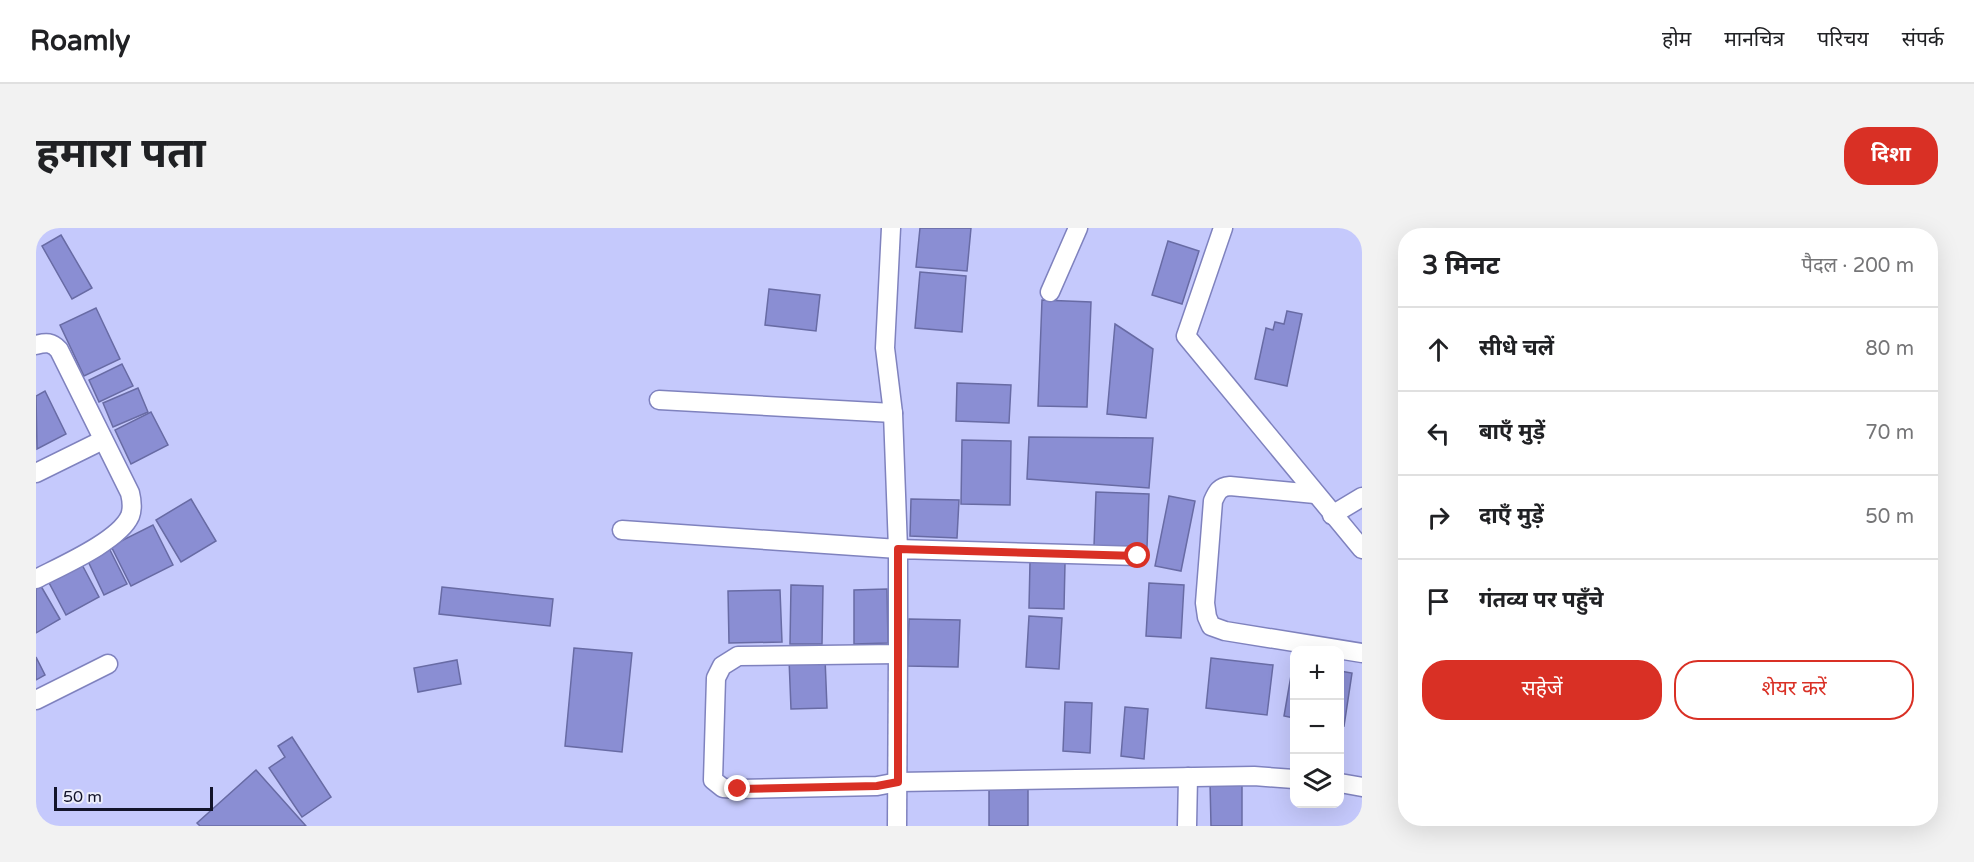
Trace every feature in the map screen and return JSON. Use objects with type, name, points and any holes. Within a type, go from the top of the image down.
[{"type":"street","points":[[891,228],[885,348],[893,413],[898,549],[897,826]]},
{"type":"street","points":[[1050,292],[1078,228]]},
{"type":"street","points":[[1223,228],[1186,336],[1362,549]]},
{"type":"street","points":[[36,345],[49,343],[55,345],[59,350],[130,493],[131,513],[120,530],[87,552],[36,579]]},
{"type":"street","points":[[659,400],[893,413]]},
{"type":"street","points":[[36,473],[103,440]]},
{"type":"street","points":[[1315,494],[1230,486],[1223,486],[1217,491],[1213,501],[1205,603],[1207,617],[1211,626],[1225,632],[1362,653]]},
{"type":"street","points":[[1332,515],[1362,497]]},
{"type":"street","points":[[622,530],[898,549],[1138,556]]},
{"type":"street","points":[[898,654],[738,656],[722,666],[716,678],[713,780],[723,788],[738,789],[877,786],[898,782],[1254,776],[1290,779]]},
{"type":"street","points":[[36,700],[108,664]]},
{"type":"street","points":[[1186,826],[1188,777]]},
{"type":"street","points":[[1344,784],[1362,787]]},
{"type":"building","points":[[920,228],[971,228],[967,271],[916,267]]},
{"type":"building","points":[[61,235],[92,288],[72,299],[42,246]]},
{"type":"building","points":[[1168,241],[1199,251],[1182,304],[1152,295]]},
{"type":"building","points":[[920,272],[966,276],[962,332],[915,328]]},
{"type":"building","points":[[769,289],[820,295],[816,331],[765,325]]},
{"type":"building","points":[[1042,300],[1091,302],[1087,407],[1038,406]]},
{"type":"building","points":[[96,308],[120,359],[84,376],[60,325]]},
{"type":"building","points":[[1287,311],[1302,314],[1287,386],[1255,379],[1266,328],[1273,330],[1275,322],[1284,324]]},
{"type":"building","points":[[1115,324],[1153,349],[1146,418],[1107,414]]},
{"type":"building","points":[[122,364],[133,386],[99,402],[89,380]]},
{"type":"building","points":[[957,383],[1011,385],[1009,423],[956,421]]},
{"type":"building","points":[[138,388],[148,412],[113,427],[103,403]]},
{"type":"building","points":[[45,391],[66,434],[37,449],[36,396]]},
{"type":"building","points":[[151,412],[168,445],[131,464],[115,430]]},
{"type":"building","points":[[1029,437],[1153,438],[1149,488],[1027,479]]},
{"type":"building","points":[[962,440],[1011,441],[1010,505],[961,504]]},
{"type":"building","points":[[1096,492],[1149,494],[1147,547],[1094,546]]},
{"type":"building","points":[[1169,496],[1195,501],[1181,571],[1155,566]]},
{"type":"building","points":[[191,499],[216,541],[181,562],[156,520]]},
{"type":"building","points":[[911,499],[959,500],[957,538],[910,536]]},
{"type":"building","points":[[153,525],[173,565],[131,586],[111,546]]},
{"type":"building","points":[[109,548],[127,584],[104,595],[87,559]]},
{"type":"building","points":[[79,559],[99,597],[66,615],[46,577]]},
{"type":"building","points":[[1030,562],[1065,563],[1064,609],[1029,608]]},
{"type":"building","points":[[38,581],[60,619],[36,633],[36,583]]},
{"type":"building","points":[[1149,583],[1184,585],[1181,638],[1146,636]]},
{"type":"building","points":[[791,585],[823,586],[822,644],[790,644]]},
{"type":"building","points":[[442,587],[553,599],[550,626],[439,614]]},
{"type":"building","points":[[887,589],[888,643],[854,644],[854,590]]},
{"type":"building","points":[[780,590],[782,642],[729,643],[728,591]]},
{"type":"building","points":[[1029,616],[1062,618],[1059,669],[1026,667]]},
{"type":"building","points":[[909,619],[960,620],[958,667],[907,666]]},
{"type":"building","points":[[574,648],[632,653],[622,752],[565,746]]},
{"type":"building","points":[[36,657],[45,675],[36,680]]},
{"type":"building","points":[[825,658],[827,708],[791,709],[789,659]]},
{"type":"building","points":[[1211,658],[1273,665],[1267,715],[1206,708]]},
{"type":"building","points":[[457,660],[461,684],[418,692],[414,668]]},
{"type":"building","points":[[1344,672],[1352,673],[1344,726]]},
{"type":"building","points":[[1290,681],[1290,717],[1284,716]]},
{"type":"building","points":[[1065,702],[1092,703],[1090,753],[1063,751]]},
{"type":"building","points":[[1125,707],[1148,709],[1144,759],[1121,756]]},
{"type":"building","points":[[292,737],[331,797],[302,817],[269,768],[285,757],[278,746]]},
{"type":"building","points":[[256,770],[306,826],[200,826],[197,823]]},
{"type":"building","points":[[989,782],[1028,783],[1028,826],[989,826]]},
{"type":"building","points":[[1210,782],[1242,782],[1242,826],[1211,826]]},
{"type":"route","points":[[738,789],[877,786],[898,782],[898,549],[1138,556]]}]
